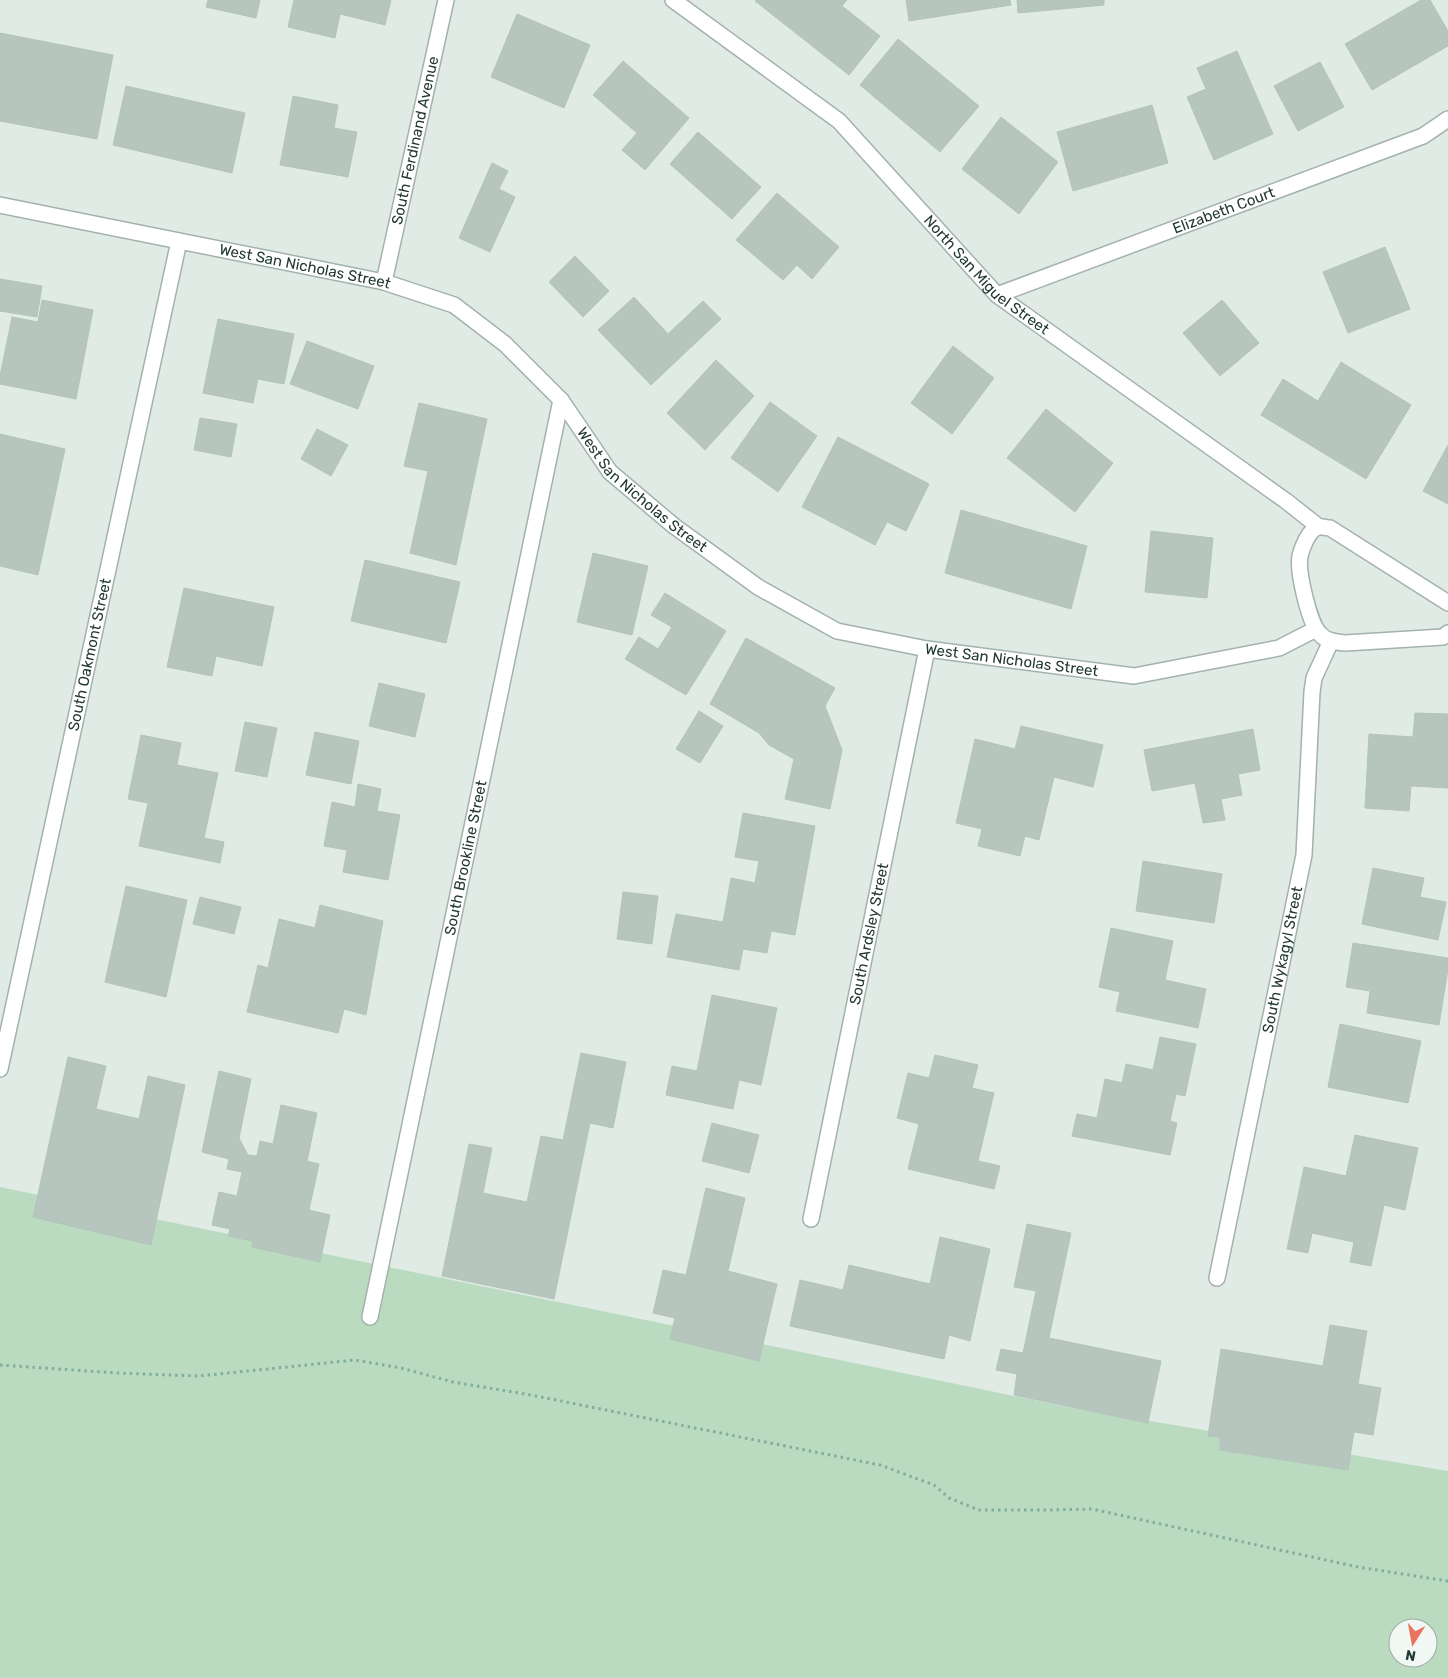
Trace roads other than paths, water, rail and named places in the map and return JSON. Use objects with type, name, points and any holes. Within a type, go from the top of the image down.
[{"type":"street","name":"South Ferdinand Avenue","points":[[384,282],[446,0]]},
{"type":"street","name":"North San Miguel Street","points":[[673,0],[839,120],[997,295],[1286,501],[1319,527],[1330,528],[1448,603]]},
{"type":"street","name":"Elizabeth Court","points":[[997,295],[1423,136],[1448,120]]},
{"type":"street","name":"West San Nicholas Street","points":[[0,204],[384,282],[454,305],[505,344],[561,400],[610,472],[674,526],[758,587],[837,631],[928,649],[1134,676],[1279,648],[1316,629]]},
{"type":"street","name":"South Oakmont Street","points":[[0,1069],[180,241]]},
{"type":"street","name":"South Brookline Street","points":[[370,1317],[561,400]]},
{"type":"street","points":[[1319,527],[1311,532],[1300,556],[1302,579],[1313,626],[1320,635],[1331,641],[1345,643],[1446,636]]},
{"type":"street","name":"South Wykagyl Street","points":[[1217,1278],[1304,855],[1312,692],[1314,678],[1331,641]]},
{"type":"street","name":"South Ardsley Street","points":[[811,1219],[928,649]]}]
